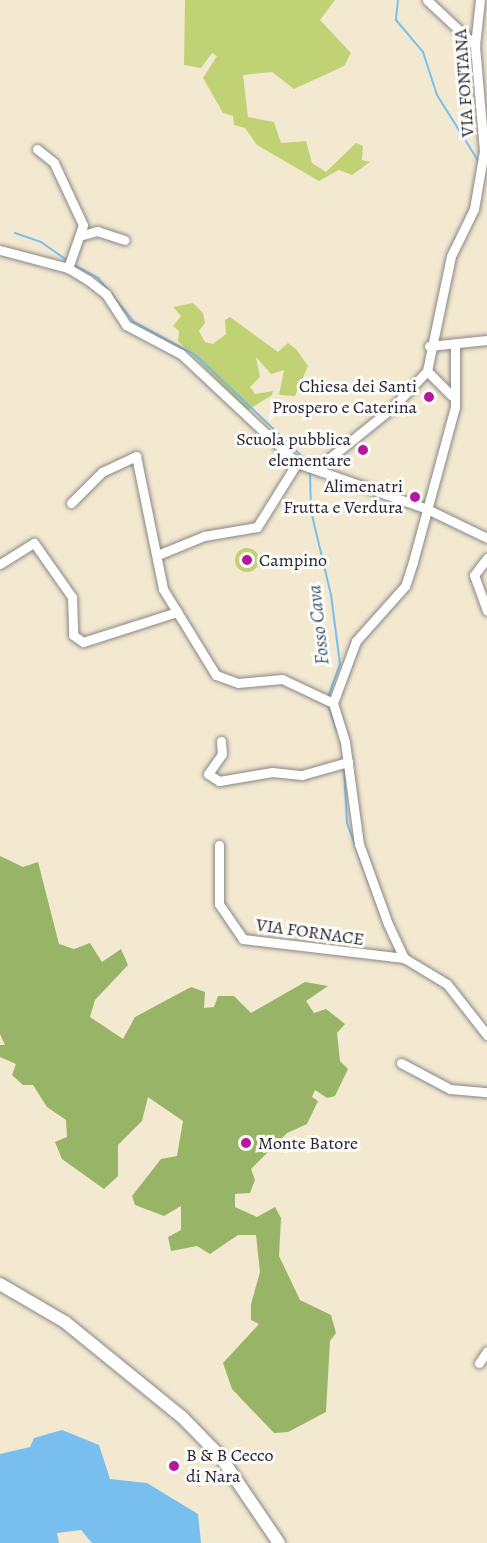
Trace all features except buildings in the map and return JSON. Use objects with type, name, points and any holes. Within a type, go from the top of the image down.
[{"type":"main road","points":[[0,1284],[65,1322],[182,1417],[220,1456],[279,1543]]},
{"type":"street","points":[[427,0],[475,45]]},
{"type":"street","name":"VIA FONTANA","points":[[427,371],[429,346],[451,256],[474,209],[483,161],[475,45],[480,0]]},
{"type":"street","points":[[37,149],[54,163],[83,235]]},
{"type":"street","points":[[69,263],[83,235],[97,231],[125,240]]},
{"type":"street","points":[[0,250],[69,263],[106,294],[126,325],[181,354],[308,467],[425,508],[487,538]]},
{"type":"street","points":[[429,346],[455,346],[487,340]]},
{"type":"street","points":[[455,346],[452,421],[425,508],[405,586],[356,641],[330,701],[345,763],[359,844],[402,958],[447,984],[487,1035]]},
{"type":"street","points":[[160,554],[204,536],[257,527],[308,467],[393,407],[427,371],[452,396]]},
{"type":"street","points":[[71,503],[102,472],[136,456],[160,554],[163,589],[219,679],[282,679],[330,701]]},
{"type":"street","points":[[0,564],[34,543],[72,597],[73,635],[82,642],[177,612]]},
{"type":"street","points":[[487,558],[474,575],[487,611]]},
{"type":"street","points":[[221,741],[222,754],[208,774],[219,781],[272,772],[302,775],[345,763]]},
{"type":"street","name":"VIA FORNACE","points":[[219,845],[219,904],[243,939],[402,958]]},
{"type":"street","points":[[401,1063],[450,1089],[487,1092]]},
{"type":"street","points":[[479,1363],[487,1352]]},
{"type":"green space","points":[[185,0],[335,0],[320,20],[351,53],[344,66],[294,89],[272,72],[243,75],[248,117],[274,122],[281,143],[306,141],[312,163],[326,172],[356,143],[363,146],[362,160],[370,162],[352,175],[339,170],[319,181],[257,145],[245,128],[234,125],[233,116],[223,113],[203,78],[217,56],[212,53],[201,68],[184,65]]},
{"type":"green space","points":[[193,303],[203,313],[205,323],[199,331],[205,342],[213,344],[226,334],[225,320],[230,317],[278,352],[288,343],[296,349],[308,366],[295,396],[279,395],[284,370],[271,374],[256,357],[260,377],[250,387],[255,394],[273,391],[272,395],[248,410],[178,341],[179,331],[173,326],[181,316],[173,307]]},
{"type":"green space","name":"Campino","points":[[247,548],[256,551],[259,560],[256,569],[247,572],[238,569],[235,560],[238,551]]},
{"type":"green space","points":[[0,856],[23,867],[38,862],[59,944],[74,949],[90,943],[102,962],[121,949],[128,965],[95,1000],[90,1017],[123,1039],[135,1017],[191,987],[205,992],[204,1008],[214,1007],[218,996],[234,996],[251,1013],[305,982],[328,986],[306,1001],[314,1013],[326,1009],[345,1024],[337,1033],[340,1061],[348,1069],[335,1096],[327,1098],[315,1090],[312,1097],[318,1101],[307,1124],[287,1133],[251,1169],[255,1180],[250,1193],[235,1194],[235,1207],[257,1217],[275,1207],[281,1218],[279,1256],[300,1300],[331,1315],[336,1333],[330,1341],[326,1412],[288,1432],[274,1433],[232,1389],[223,1363],[259,1324],[251,1320],[251,1304],[260,1272],[256,1235],[238,1235],[210,1254],[197,1246],[171,1251],[168,1237],[181,1230],[181,1206],[164,1216],[135,1205],[132,1196],[161,1159],[177,1156],[183,1121],[148,1097],[142,1121],[118,1145],[118,1176],[104,1189],[62,1159],[55,1142],[67,1137],[66,1120],[47,1107],[33,1085],[23,1085],[12,1075],[16,1064],[0,1057],[0,1045],[5,1045],[0,1034]]},
{"type":"water","points":[[62,1430],[99,1445],[110,1479],[147,1483],[198,1514],[201,1543],[92,1543],[81,1530],[57,1533],[59,1543],[0,1543],[0,1454],[30,1447],[34,1438]]},
{"type":"waterway","points":[[398,0],[396,20],[423,52],[437,95],[479,162]]},
{"type":"waterway","name":"Fosso Cava","points":[[15,233],[41,242],[68,261]]},
{"type":"waterway","name":"Fosso Cava","points":[[72,264],[98,278],[134,322],[197,356],[308,462]]},
{"type":"waterway","name":"Fosso Cava","points":[[310,471],[311,511],[331,595],[340,664],[328,697]]},
{"type":"waterway","name":"Fosso Cava","points":[[328,705],[337,731]]},
{"type":"waterway","name":"Fosso Cava","points":[[344,766],[347,823],[387,932]]},
{"type":"place","name":"Chiesa dei Santi Prospero e Caterina","points":[[429,397]]},
{"type":"place","name":"Scuola pubblica elementare","points":[[363,450]]},
{"type":"place","name":"Alimenatri Frutta e Verdura","points":[[415,497]]},
{"type":"place","name":"Campino","points":[[247,560]]},
{"type":"place","name":"Monte Batore","points":[[246,1143]]},
{"type":"place","name":"B & B Cecco di Nara","points":[[174,1466]]}]
